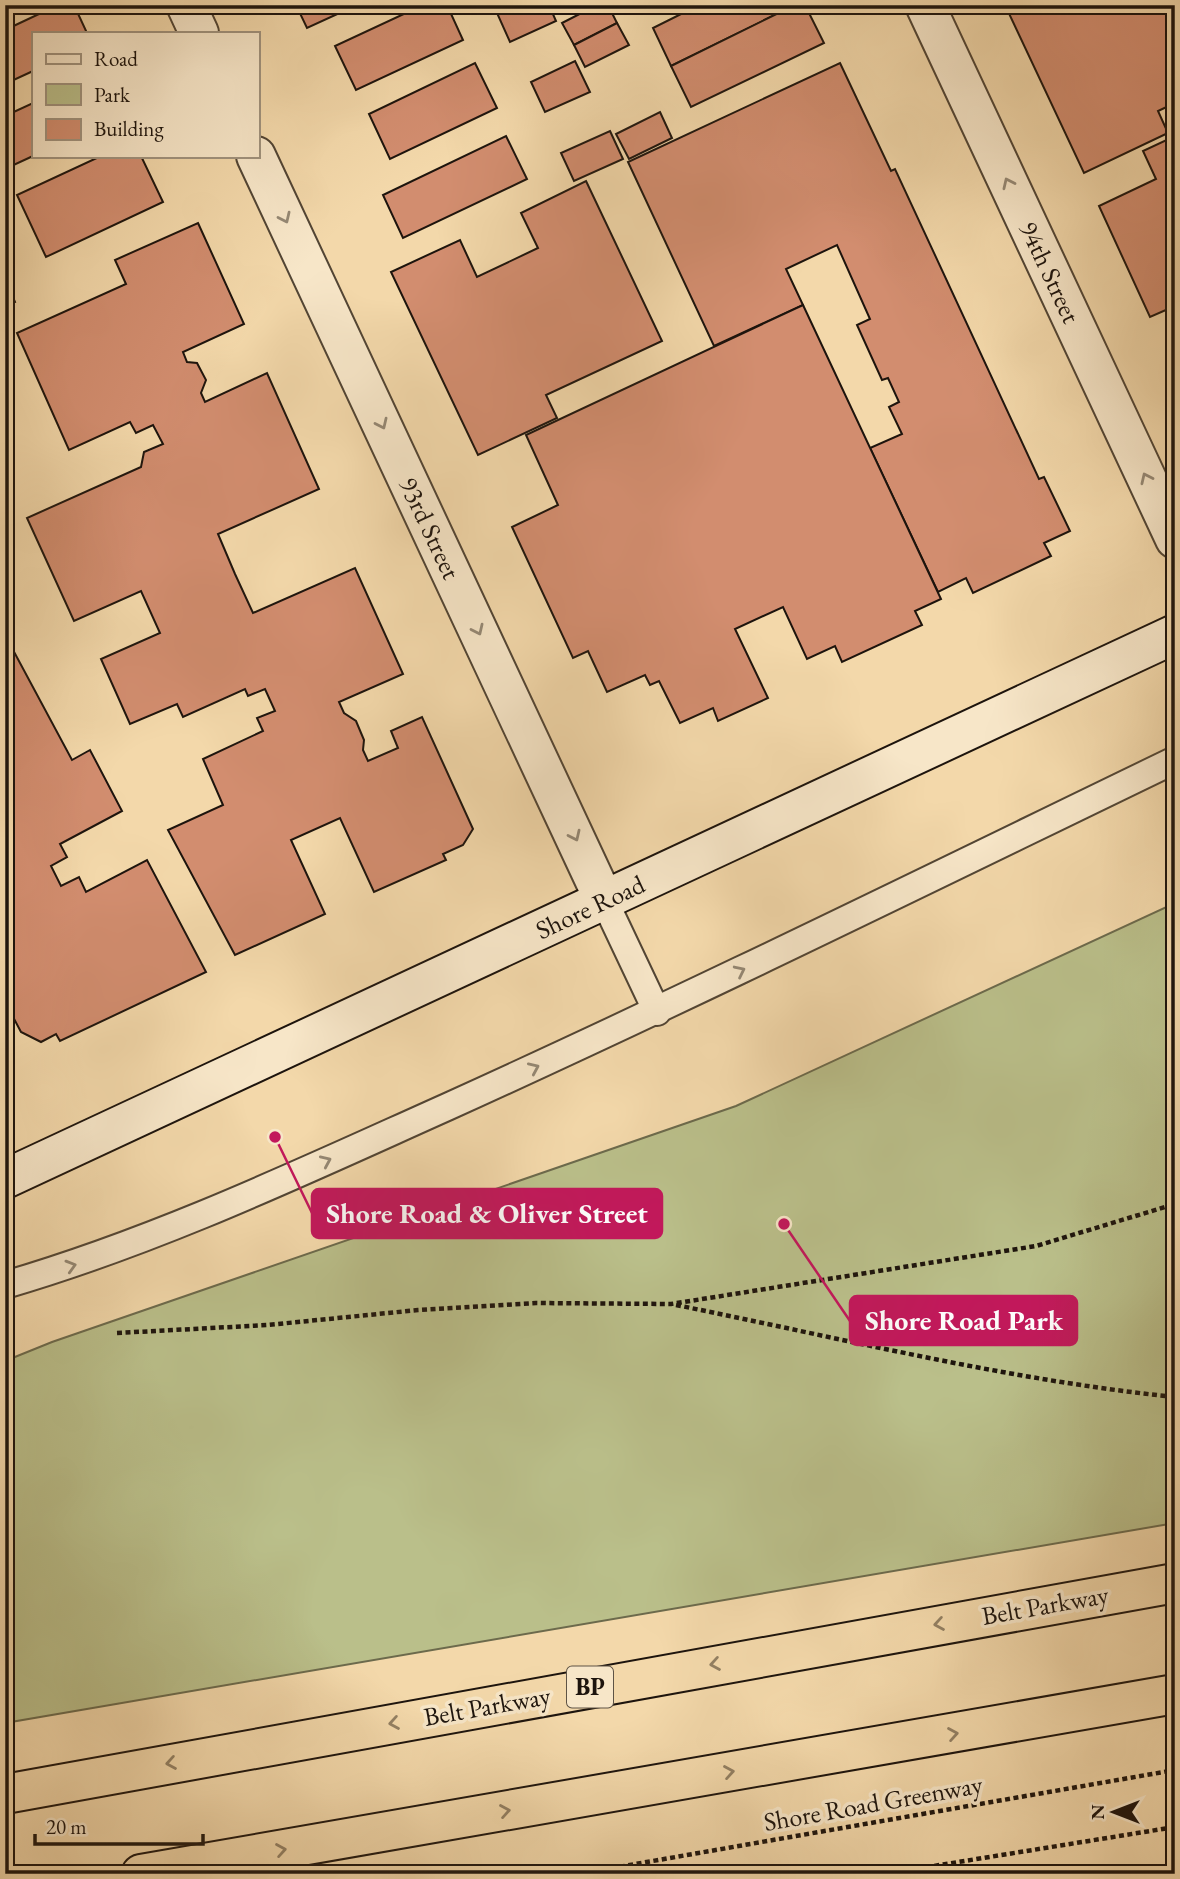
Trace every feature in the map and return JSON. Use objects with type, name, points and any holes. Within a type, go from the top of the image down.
[{"type":"highway","name":"Belt Parkway","points":[[5,1794],[1175,1583]]},
{"type":"highway","points":[[141,1874],[1175,1694]]},
{"type":"street","points":[[186,5],[199,32]]},
{"type":"street","name":"94th Street","points":[[925,5],[1175,540]]},
{"type":"street","name":"93rd Street","points":[[257,158],[604,900]]},
{"type":"street","name":"Shore Road","points":[[5,1178],[1175,634]]},
{"type":"lane","points":[[5,1285],[91,1260],[201,1218],[657,1012],[1175,760]]},
{"type":"lane","points":[[604,900],[657,1012]]},
{"type":"path","points":[[117,1333],[268,1325],[418,1310],[536,1303],[671,1304],[1036,1246],[1175,1204]]},
{"type":"path","points":[[671,1304],[1122,1392],[1175,1397]]},
{"type":"path","name":"Shore Road Greenway","points":[[578,1874],[1175,1770]]},
{"type":"path","points":[[884,1874],[1175,1826]]},
{"type":"green space","points":[[1175,903],[1175,1523],[5,1723],[5,1361],[52,1342],[736,1106]]},
{"type":"building","points":[[58,5],[74,5],[87,32],[32,32],[32,71],[5,84],[5,30]]},
{"type":"building","points":[[296,5],[357,5],[307,28]]},
{"type":"building","points":[[423,5],[447,5],[463,40],[356,90],[335,46]]},
{"type":"building","points":[[513,5],[549,5],[556,21],[510,42],[497,13]]},
{"type":"building","points":[[597,5],[608,5],[617,23],[574,45],[562,23]]},
{"type":"building","points":[[699,5],[795,5],[671,66],[653,28]]},
{"type":"building","points":[[795,5],[805,5],[824,43],[691,107],[671,66]]},
{"type":"building","points":[[1005,5],[1175,5],[1175,103],[1158,111],[1168,133],[1084,173]]},
{"type":"building","points":[[617,23],[629,45],[585,67],[574,45]]},
{"type":"building","points":[[575,61],[590,92],[545,112],[531,82]]},
{"type":"building","points":[[475,63],[497,108],[390,159],[369,114]]},
{"type":"building","points":[[840,63],[891,171],[895,169],[1039,479],[1044,477],[1070,531],[1044,543],[1051,556],[973,593],[966,578],[938,592],[870,448],[902,434],[889,407],[899,402],[888,378],[882,380],[857,325],[870,319],[837,245],[786,269],[803,305],[714,346],[628,162]]},
{"type":"building","points":[[32,103],[32,156],[5,169],[5,116]]},
{"type":"building","points":[[660,112],[672,138],[629,159],[616,134]]},
{"type":"building","points":[[610,131],[623,159],[574,181],[561,153]]},
{"type":"building","points":[[506,136],[527,179],[403,238],[383,195]]},
{"type":"building","points":[[1175,136],[1175,306],[1150,317],[1099,206],[1156,179],[1143,151]]},
{"type":"building","points":[[97,158],[142,158],[163,202],[46,257],[17,195]]},
{"type":"building","points":[[586,181],[662,341],[546,395],[557,418],[478,455],[391,272],[460,240],[477,277],[538,248],[521,213]]},
{"type":"building","points":[[198,223],[244,324],[183,352],[187,362],[197,363],[206,380],[201,393],[205,402],[267,373],[319,489],[218,534],[235,574],[253,613],[355,568],[403,674],[339,702],[344,713],[356,721],[364,740],[363,750],[368,761],[398,748],[391,731],[422,717],[473,829],[463,845],[443,854],[446,860],[374,892],[340,818],[291,840],[325,914],[235,955],[168,830],[223,805],[203,759],[263,731],[257,718],[275,711],[265,689],[248,696],[245,689],[183,717],[177,704],[130,724],[101,659],[160,633],[141,591],[74,621],[27,518],[141,467],[144,452],[163,444],[153,425],[136,433],[130,422],[69,450],[17,333],[126,284],[115,260]]},
{"type":"building","points":[[5,279],[15,302],[5,306]]},
{"type":"building","points":[[803,305],[941,599],[915,611],[922,625],[842,662],[835,646],[807,659],[783,607],[735,629],[768,698],[718,721],[713,708],[680,723],[659,681],[650,685],[645,675],[607,692],[588,651],[573,658],[512,527],[558,505],[526,435]]},
{"type":"building","points":[[5,635],[72,760],[90,750],[122,811],[60,844],[67,857],[51,866],[61,886],[79,877],[86,892],[147,860],[206,972],[60,1041],[56,1034],[41,1042],[21,1032],[12,1015],[5,1017]]},
{"type":"place","name":"Shore Road & Oliver Street","points":[[275,1137]]},
{"type":"place","name":"Shore Road Park","points":[[784,1224]]}]
